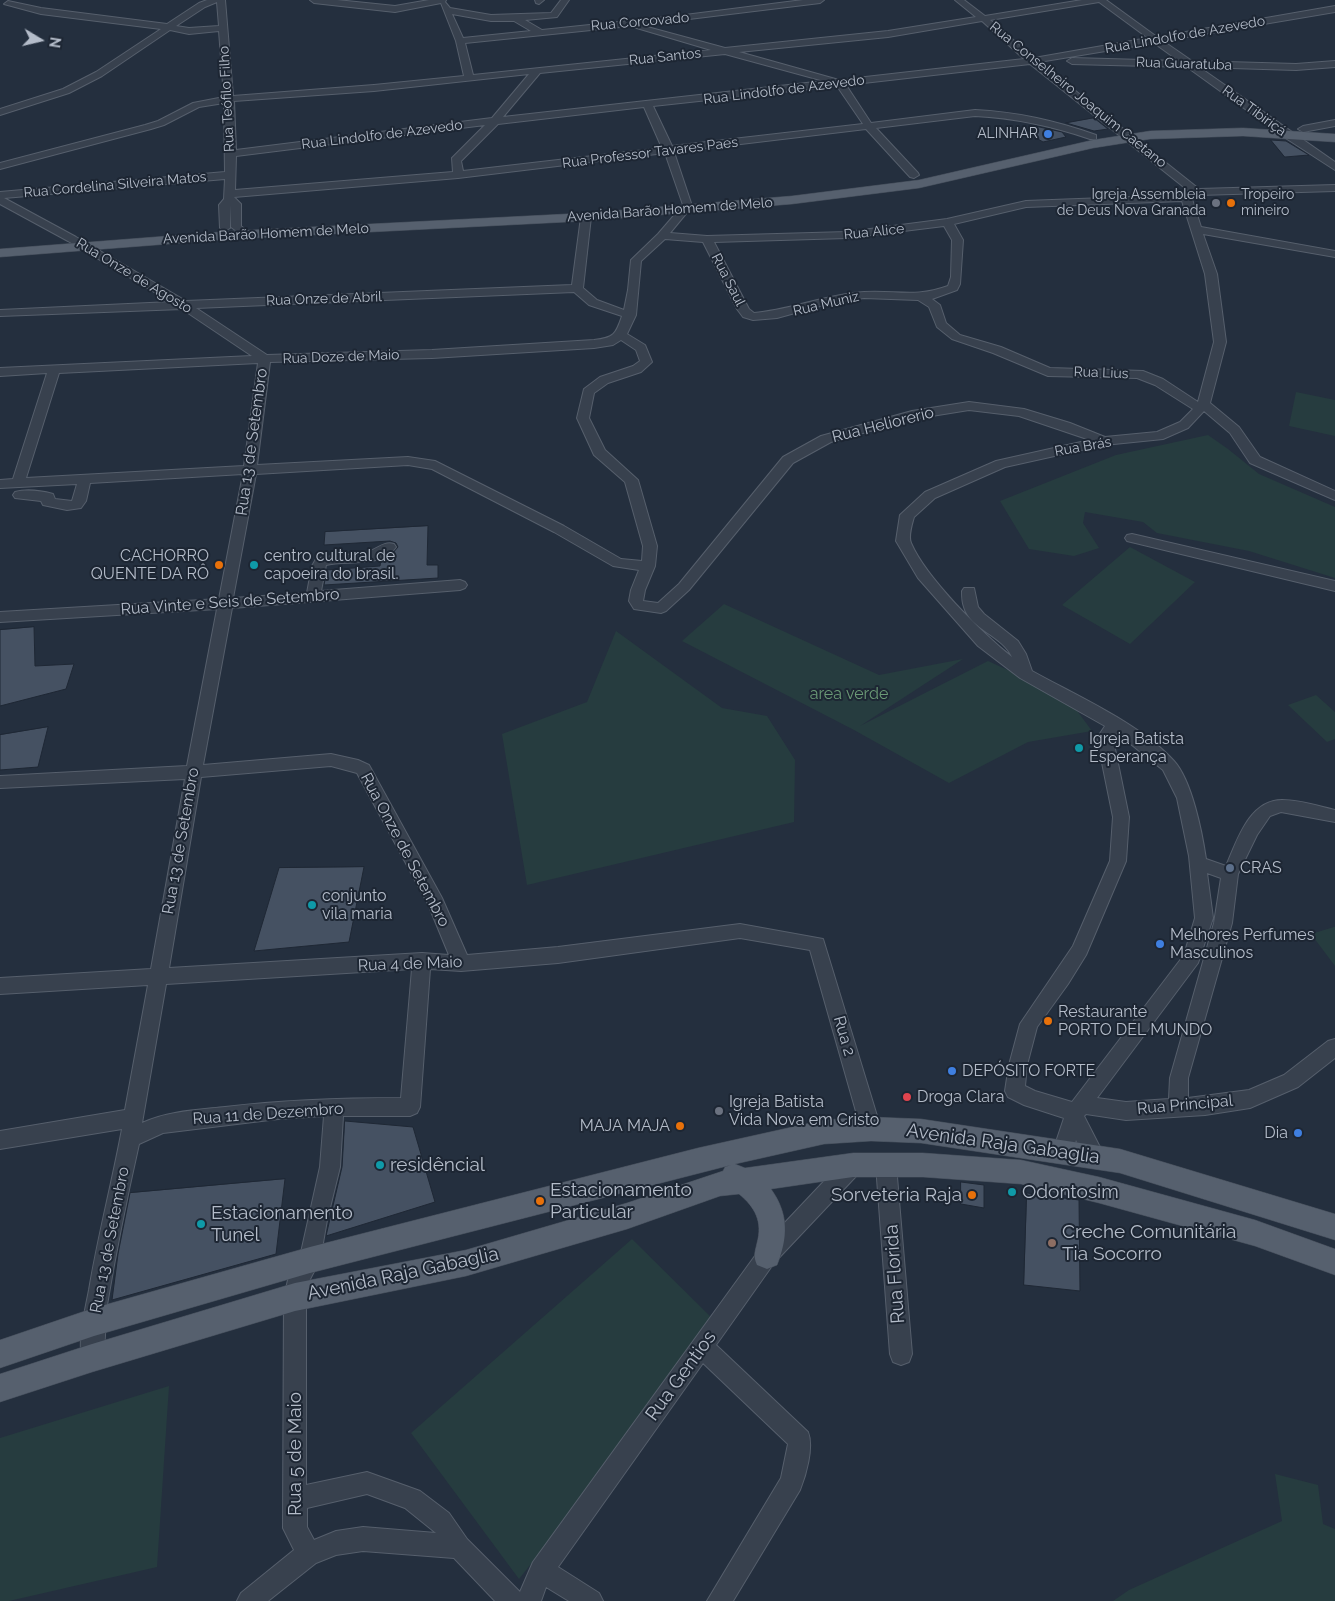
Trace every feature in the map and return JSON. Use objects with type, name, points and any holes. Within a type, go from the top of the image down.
[{"type":"main road","name":"Avenida Barão Homem de Melo","points":[[0,253],[77,243],[236,230],[586,216],[644,211],[852,186],[914,175],[1073,134],[1093,136],[1303,129],[1335,131]]},
{"type":"main road","name":"Avenida Barão Homem de Melo","points":[[1282,131],[1335,138]]},
{"type":"main road","name":"Avenida Barão Homem de Melo","points":[[0,245],[77,243],[236,230],[810,198],[918,184],[1126,134]]},
{"type":"main road","name":"Avenida Raja Gabaglia","points":[[0,1354],[94,1322],[310,1260],[698,1160],[824,1132],[871,1129],[921,1131],[1064,1151],[1127,1163],[1335,1227]]},
{"type":"main road","points":[[698,1160],[744,1180],[762,1198],[773,1224],[772,1239],[767,1256]]},
{"type":"main road","name":"Avenida Raja Gabaglia","points":[[0,1388],[92,1358],[295,1297],[466,1263],[627,1216],[720,1184],[853,1165],[923,1165],[1021,1172],[1099,1190],[1255,1233],[1335,1262]]},
{"type":"street","points":[[4,5],[25,0]]},
{"type":"street","points":[[0,112],[74,87],[99,74],[202,5],[215,0]]},
{"type":"street","name":"Rua Teófilo Filho","points":[[221,0],[229,99],[231,154],[228,196],[224,205],[236,230]]},
{"type":"street","points":[[314,0],[395,9],[442,0],[460,41],[469,78]]},
{"type":"street","points":[[447,10],[484,17],[554,16],[565,0]]},
{"type":"street","name":"Rua Corcovado","points":[[460,41],[744,12],[819,0]]},
{"type":"street","name":"Rua Conselheiro Joaquim Caetano","points":[[959,0],[1197,192]]},
{"type":"street","name":"Rua Santos","points":[[0,166],[148,127],[161,123],[196,105],[229,99],[469,78],[888,34],[1099,0]]},
{"type":"street","name":"Rua Tibiriçá","points":[[1099,0],[1335,167]]},
{"type":"street","points":[[4,5],[189,31],[223,28]]},
{"type":"street","points":[[1320,5],[1333,11]]},
{"type":"street","name":"Rua Lindolfo de Azevedo","points":[[231,154],[495,121],[1032,60],[1333,11]]},
{"type":"street","points":[[516,18],[540,32]]},
{"type":"street","points":[[624,23],[840,83],[869,126],[914,175]]},
{"type":"street","name":"Rua Guaratuba","points":[[1032,60],[1296,68],[1335,64]]},
{"type":"street","points":[[458,176],[456,160],[495,121],[538,70]]},
{"type":"street","points":[[19,489],[84,480],[400,461],[435,465],[559,529],[618,563],[648,566],[650,546],[631,480],[598,452],[594,436],[583,418],[588,392],[604,380],[637,369],[646,362],[644,351],[638,343],[620,336],[630,315],[635,292],[636,260],[662,236],[686,205],[669,151],[648,105]]},
{"type":"street","name":"Rua Professor Tavares Paes","points":[[228,196],[458,176],[975,113],[1015,115],[1073,134]]},
{"type":"street","points":[[1303,129],[1335,123]]},
{"type":"street","name":"Rua Cordelina Silveira Matos","points":[[0,195],[230,175]]},
{"type":"street","points":[[1197,192],[1335,188]]},
{"type":"street","name":"Rua Alice","points":[[662,236],[707,239],[847,235],[947,222],[1026,204],[1186,198],[1197,192]]},
{"type":"street","points":[[1186,198],[1211,274],[1220,342],[1202,406]]},
{"type":"street","name":"Rua Onze de Agosto","points":[[0,200],[180,303],[264,359]]},
{"type":"street","points":[[586,216],[577,288],[580,294],[590,301],[630,315]]},
{"type":"street","points":[[922,297],[953,288],[957,281],[956,259],[959,244],[954,230],[947,222]]},
{"type":"street","points":[[1198,230],[1335,254]]},
{"type":"street","name":"Rua Saul","points":[[707,239],[743,309],[747,315],[753,317]]},
{"type":"street","name":"Rua Onze de Abril","points":[[0,313],[180,303],[381,297],[577,288]]},
{"type":"street","name":"Rua Muniz","points":[[753,317],[777,315],[830,300],[864,295],[922,297]]},
{"type":"street","name":"Rua Lius","points":[[922,297],[934,305],[941,325],[956,337],[996,350],[1048,372],[1139,374],[1159,382],[1202,406],[1236,430],[1255,460],[1335,496]]},
{"type":"street","name":"Rua Doze de Maio","points":[[0,372],[264,359],[432,354],[594,344],[609,342],[620,336]]},
{"type":"street","name":"Rua 13 de Setembro","points":[[94,1322],[109,1234],[131,1128],[224,604],[250,471],[264,359]]},
{"type":"street","points":[[19,489],[54,370]]},
{"type":"street","name":"Rua Heliorerio","points":[[648,566],[638,590],[636,601],[639,606],[661,608],[684,587],[788,460],[826,439],[912,415],[969,406],[1020,412],[1066,426],[1104,441]]},
{"type":"street","name":"Rua Brás","points":[[1064,1151],[1077,1112],[1192,958],[1204,918],[1198,863],[1185,798],[1169,766],[1116,724],[1025,674],[983,642],[923,575],[903,541],[907,515],[930,495],[1001,464],[1104,441],[1159,436],[1184,425],[1202,406]]},
{"type":"street","points":[[0,484],[48,497],[48,502],[56,505],[76,505],[79,501],[84,480]]},
{"type":"street","points":[[1132,538],[1335,586]]},
{"type":"street","points":[[313,597],[321,562],[363,559],[389,547]]},
{"type":"street","name":"Rua Vinte e Seis de Setembro","points":[[0,617],[224,604],[460,585]]},
{"type":"street","points":[[969,591],[971,608],[978,618],[1012,645],[1019,654],[1025,674]]},
{"type":"street","name":"Rua Principal","points":[[1116,724],[1106,738],[1121,816],[1118,861],[1080,950],[1062,979],[1029,1024],[1018,1065],[1015,1091],[1039,1102],[1077,1112],[1205,1106],[1250,1099],[1291,1081],[1335,1047]]},
{"type":"street","name":"Rua Onze de Setembro","points":[[0,782],[194,772],[331,760],[358,766],[363,769],[436,903],[461,963]]},
{"type":"street","points":[[1178,1108],[1179,1078],[1223,923],[1230,874],[1250,832],[1264,811],[1281,806],[1335,816]]},
{"type":"street","points":[[1198,863],[1230,874]]},
{"type":"street","name":"Rua 4 de Maio","points":[[0,986],[422,961],[461,963],[558,956],[668,939],[740,931],[817,944]]},
{"type":"street","name":"Rua 2","points":[[817,944],[871,1129]]},
{"type":"street","name":"Rua 11 de Dezembro","points":[[0,1140],[131,1128],[278,1110],[334,1107],[410,1107],[422,961]]},
{"type":"street","points":[[310,1260],[316,1220],[330,1167],[334,1107]]},
{"type":"street","points":[[1077,1112],[1095,1157]]},
{"type":"street","name":"Rua Gentios","points":[[529,1601],[542,1570],[767,1256],[853,1165]]},
{"type":"street","name":"Rua Florida","points":[[886,1165],[901,1354]]},
{"type":"street","name":"Rua 5 de Maio","points":[[308,1554],[295,1528],[295,1297],[298,1280],[310,1260]]},
{"type":"street","points":[[92,1358],[94,1322]]},
{"type":"street","points":[[702,1346],[800,1440],[792,1482],[719,1601]]},
{"type":"street","points":[[296,1499],[367,1483],[412,1498],[441,1521],[459,1547],[512,1601]]},
{"type":"street","points":[[249,1601],[308,1554],[336,1543],[363,1539],[459,1547]]},
{"type":"street","points":[[542,1570],[592,1601]]},
{"type":"green space","points":[[1296,392],[1335,400],[1335,436],[1289,426]]},
{"type":"green space","points":[[1208,435],[1259,474],[1335,507],[1335,578],[1249,551],[1157,533],[1143,522],[1085,512],[1083,523],[1099,548],[1074,556],[1029,549],[1000,501],[1116,455]]},
{"type":"green space","points":[[1130,547],[1195,582],[1130,644],[1062,605]]},
{"type":"green space","name":"area verde","points":[[724,604],[879,675],[963,659],[860,726],[988,661],[1067,697],[1092,731],[1028,742],[949,783],[854,730],[682,641]]},
{"type":"green space","points":[[616,631],[722,708],[767,716],[795,760],[794,822],[527,885],[502,734],[587,702]]},
{"type":"green space","points":[[1316,695],[1335,712],[1335,739],[1327,742],[1288,705]]},
{"type":"green space","points":[[1335,927],[1335,966],[1311,934]]},
{"type":"green space","points":[[632,1239],[720,1326],[519,1579],[411,1433]]},
{"type":"green space","points":[[169,1386],[157,1567],[9,1601],[0,1601],[0,1438]]},
{"type":"green space","points":[[1275,1474],[1318,1485],[1323,1524],[1335,1529],[1335,1601],[1113,1601],[1129,1590],[1282,1521]]},
{"type":"building","points":[[1094,118],[1108,129],[1094,131],[1066,123]]},
{"type":"building","name":"ALINHAR","points":[[1035,126],[1062,132],[1066,137],[1043,142],[1033,136]]},
{"type":"building","points":[[1271,140],[1286,141],[1309,155],[1285,157]]},
{"type":"building","points":[[428,526],[427,565],[438,565],[438,578],[324,585],[327,570],[380,566],[381,560],[391,555],[398,547],[396,543],[390,541],[324,545],[325,532]]},
{"type":"building","points":[[34,627],[35,666],[74,664],[66,689],[0,706],[0,630]]},
{"type":"building","points":[[48,727],[38,767],[0,770],[0,735]]},
{"type":"building","name":"conjunto vila maria","points":[[364,867],[349,942],[254,951],[279,868]]},
{"type":"building","name":"residêncial","points":[[345,1121],[413,1127],[435,1202],[326,1236],[342,1167]]},
{"type":"building","name":"Estacionamento Tunel","points":[[285,1179],[276,1254],[112,1300],[118,1254],[130,1193]]},
{"type":"building","name":"Sorveteria Raja","points":[[961,1182],[984,1185],[984,1208],[961,1204]]},
{"type":"building","name":"Creche Comunitária Tia Socorro","points":[[1027,1193],[1079,1200],[1080,1291],[1024,1285]]},
{"type":"place","name":"ALINHAR","points":[[1048,134]]},
{"type":"place","name":"Igreja Assembleia de Deus Nova Granada","points":[[1216,203]]},
{"type":"place","name":"Tropeiro mineiro","points":[[1231,203]]},
{"type":"place","name":"CACHORRO QUENTE DA RÔ","points":[[219,565]]},
{"type":"place","name":"centro cultural de capoeira do brasil.","points":[[254,565]]},
{"type":"place","name":"Igreja Batista Esperança","points":[[1079,748]]},
{"type":"place","name":"CRAS","points":[[1230,868]]},
{"type":"place","name":"conjunto vila maria","points":[[312,905]]},
{"type":"place","name":"Melhores Perfumes Masculinos","points":[[1160,944]]},
{"type":"place","name":"Restaurante PORTO DEL MUNDO","points":[[1048,1021]]},
{"type":"place","name":"DEPÓSITO FORTE","points":[[952,1071]]},
{"type":"place","name":"Droga Clara","points":[[907,1097]]},
{"type":"place","name":"Igreja Batista Vida Nova em Cristo","points":[[719,1111]]},
{"type":"place","name":"MAJA MAJA","points":[[680,1126]]},
{"type":"place","name":"Dia","points":[[1298,1133]]},
{"type":"place","name":"residêncial","points":[[380,1165]]},
{"type":"place","name":"Odontosim","points":[[1012,1192]]},
{"type":"place","name":"Sorveteria Raja","points":[[972,1195]]},
{"type":"place","name":"Estacionamento Particular","points":[[540,1201]]},
{"type":"place","name":"Estacionamento Tunel","points":[[201,1224]]},
{"type":"place","name":"Creche Comunitária Tia Socorro","points":[[1052,1243]]}]
